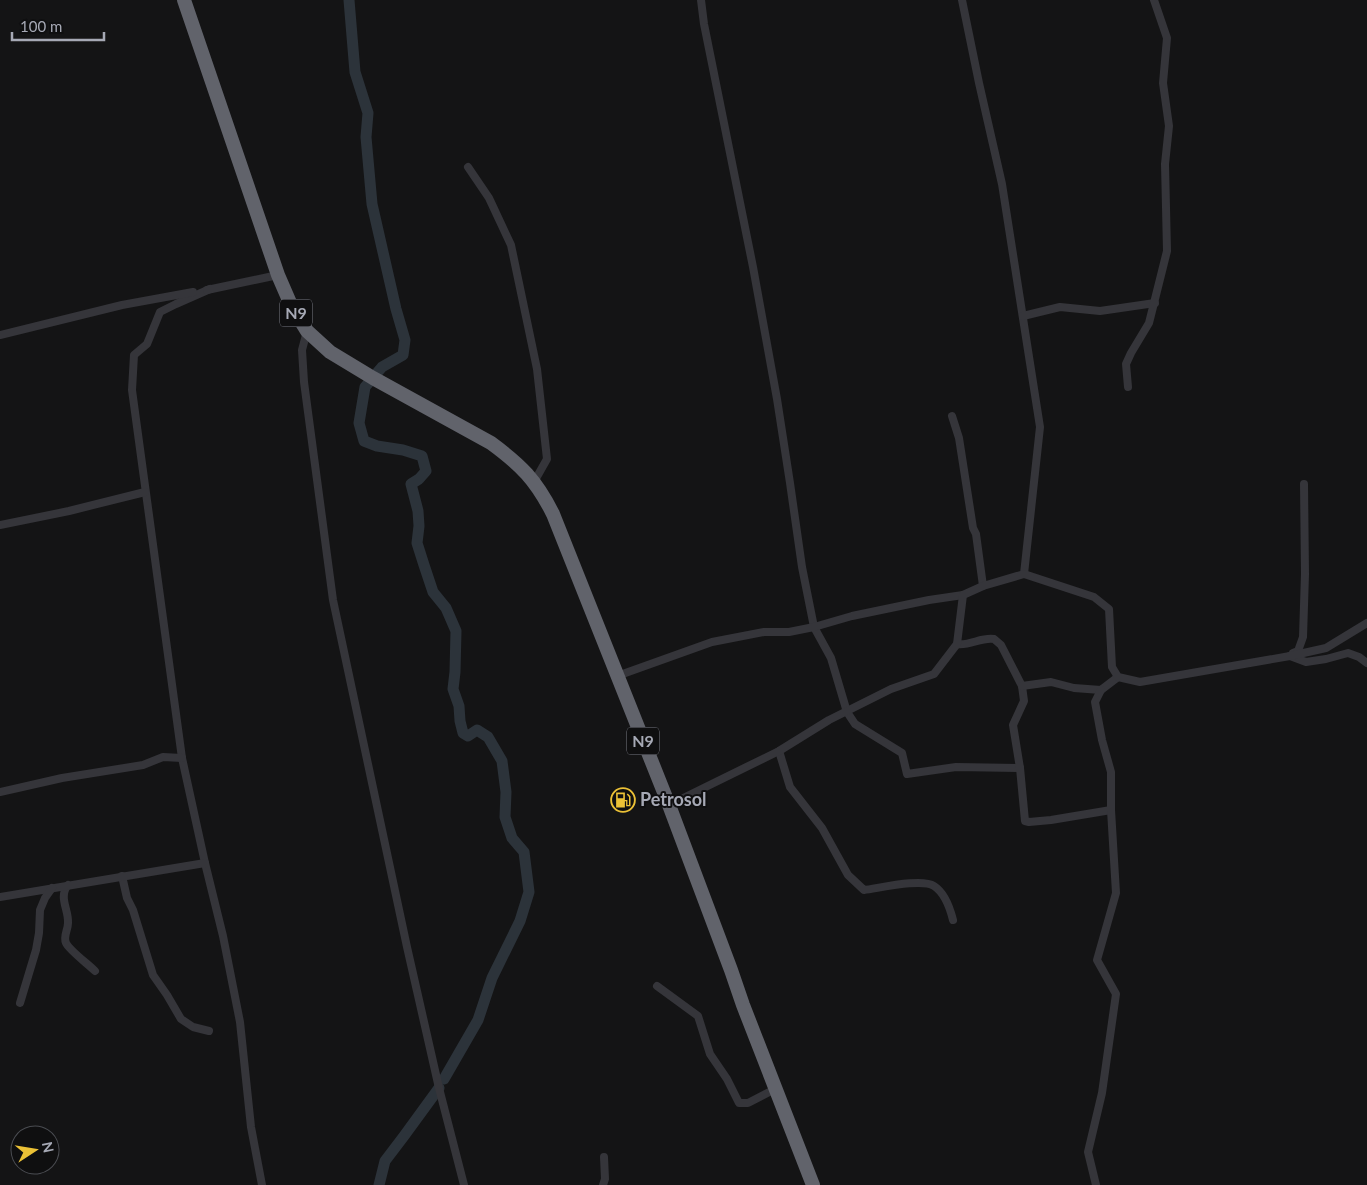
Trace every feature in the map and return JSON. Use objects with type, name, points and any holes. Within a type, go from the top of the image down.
[{"type":"highway","name":"N9","points":[[184,0],[278,275],[291,305],[307,332],[330,352],[353,366],[491,443],[512,459],[534,482],[553,514],[669,805],[775,1090],[813,1185]]},
{"type":"highway","name":"N9","points":[[731,970],[751,1003],[823,1185]]},
{"type":"street","points":[[701,0],[704,24],[764,324],[802,567],[814,628],[832,658],[848,712],[855,724],[902,753],[907,774],[956,767],[1020,768]]},
{"type":"street","points":[[962,0],[1002,184],[1040,426],[1024,574]]},
{"type":"street","points":[[1128,387],[1126,364],[1131,352],[1149,324],[1168,251],[1165,164],[1168,126],[1163,83],[1167,38],[1154,0]]},
{"type":"street","points":[[468,167],[489,198],[511,245],[537,370],[548,459],[534,482]]},
{"type":"street","points":[[0,336],[122,306],[278,275]]},
{"type":"street","points":[[210,289],[160,312],[147,344],[134,355],[132,390],[182,758],[223,936],[240,1022],[251,1127],[262,1185]]},
{"type":"street","points":[[1023,316],[1060,307],[1100,311],[1155,303]]},
{"type":"street","points":[[307,332],[302,350],[304,382],[333,600],[407,947],[439,1088],[464,1185]]},
{"type":"street","points":[[952,416],[959,438],[972,528],[976,534],[984,586]]},
{"type":"street","points":[[1288,656],[1298,651],[1303,637],[1305,574],[1304,484]]},
{"type":"street","points":[[0,525],[69,511],[146,492]]},
{"type":"street","points":[[617,676],[712,642],[764,632],[789,632],[814,628],[852,616],[963,594],[1024,574],[1094,597],[1109,609],[1112,667],[1118,678]]},
{"type":"street","points":[[669,805],[779,751],[828,720],[848,712],[891,689],[934,674],[957,644],[963,594]]},
{"type":"street","points":[[1096,1185],[1088,1152],[1102,1093],[1116,994],[1097,960],[1116,893],[1111,810],[1111,772],[1102,740],[1095,702],[1101,690],[1118,678],[1140,682],[1326,648],[1367,623]]},
{"type":"street","points":[[957,644],[964,645],[994,639],[1000,645],[1022,686],[1024,701],[1013,725],[1020,768],[1025,821],[1051,820],[1111,810]]},
{"type":"street","points":[[1288,656],[1306,662],[1348,654],[1359,657],[1367,662]]},
{"type":"street","points":[[1022,686],[1051,682],[1074,688],[1101,690]]},
{"type":"street","points":[[779,751],[790,787],[822,828],[848,875],[864,890],[920,882],[933,885],[942,893],[950,908],[953,920]]},
{"type":"street","points":[[0,792],[62,778],[142,765],[163,757],[182,758]]},
{"type":"street","points":[[0,897],[205,862]]},
{"type":"street","points":[[122,876],[127,898],[133,910],[153,975],[168,995],[181,1019],[193,1027],[209,1031]]},
{"type":"street","points":[[68,885],[65,888],[63,899],[68,916],[66,944],[95,970]]},
{"type":"street","points":[[20,1003],[36,950],[40,910],[52,888]]},
{"type":"street","points":[[656,986],[698,1016],[710,1054],[738,1103],[748,1103],[775,1090]]},
{"type":"street","points":[[603,1185],[605,1179],[604,1157]]},
{"type":"waterway","points":[[349,0],[355,72],[368,113],[366,137],[372,204],[405,340],[403,355],[382,367],[365,387],[359,423],[364,441],[377,446],[403,450],[422,456],[426,471],[411,484],[418,511],[417,543],[433,592],[446,608],[456,631],[453,689],[459,706],[460,721],[463,733],[468,736],[477,730],[488,737],[502,761],[506,792],[505,817],[512,838],[524,852],[529,892],[520,921],[492,978],[478,1020],[444,1079]]},
{"type":"waterway","points":[[379,1185],[385,1161],[439,1088]]},
{"type":"place","name":"Petrosol","points":[[623,800]]}]
